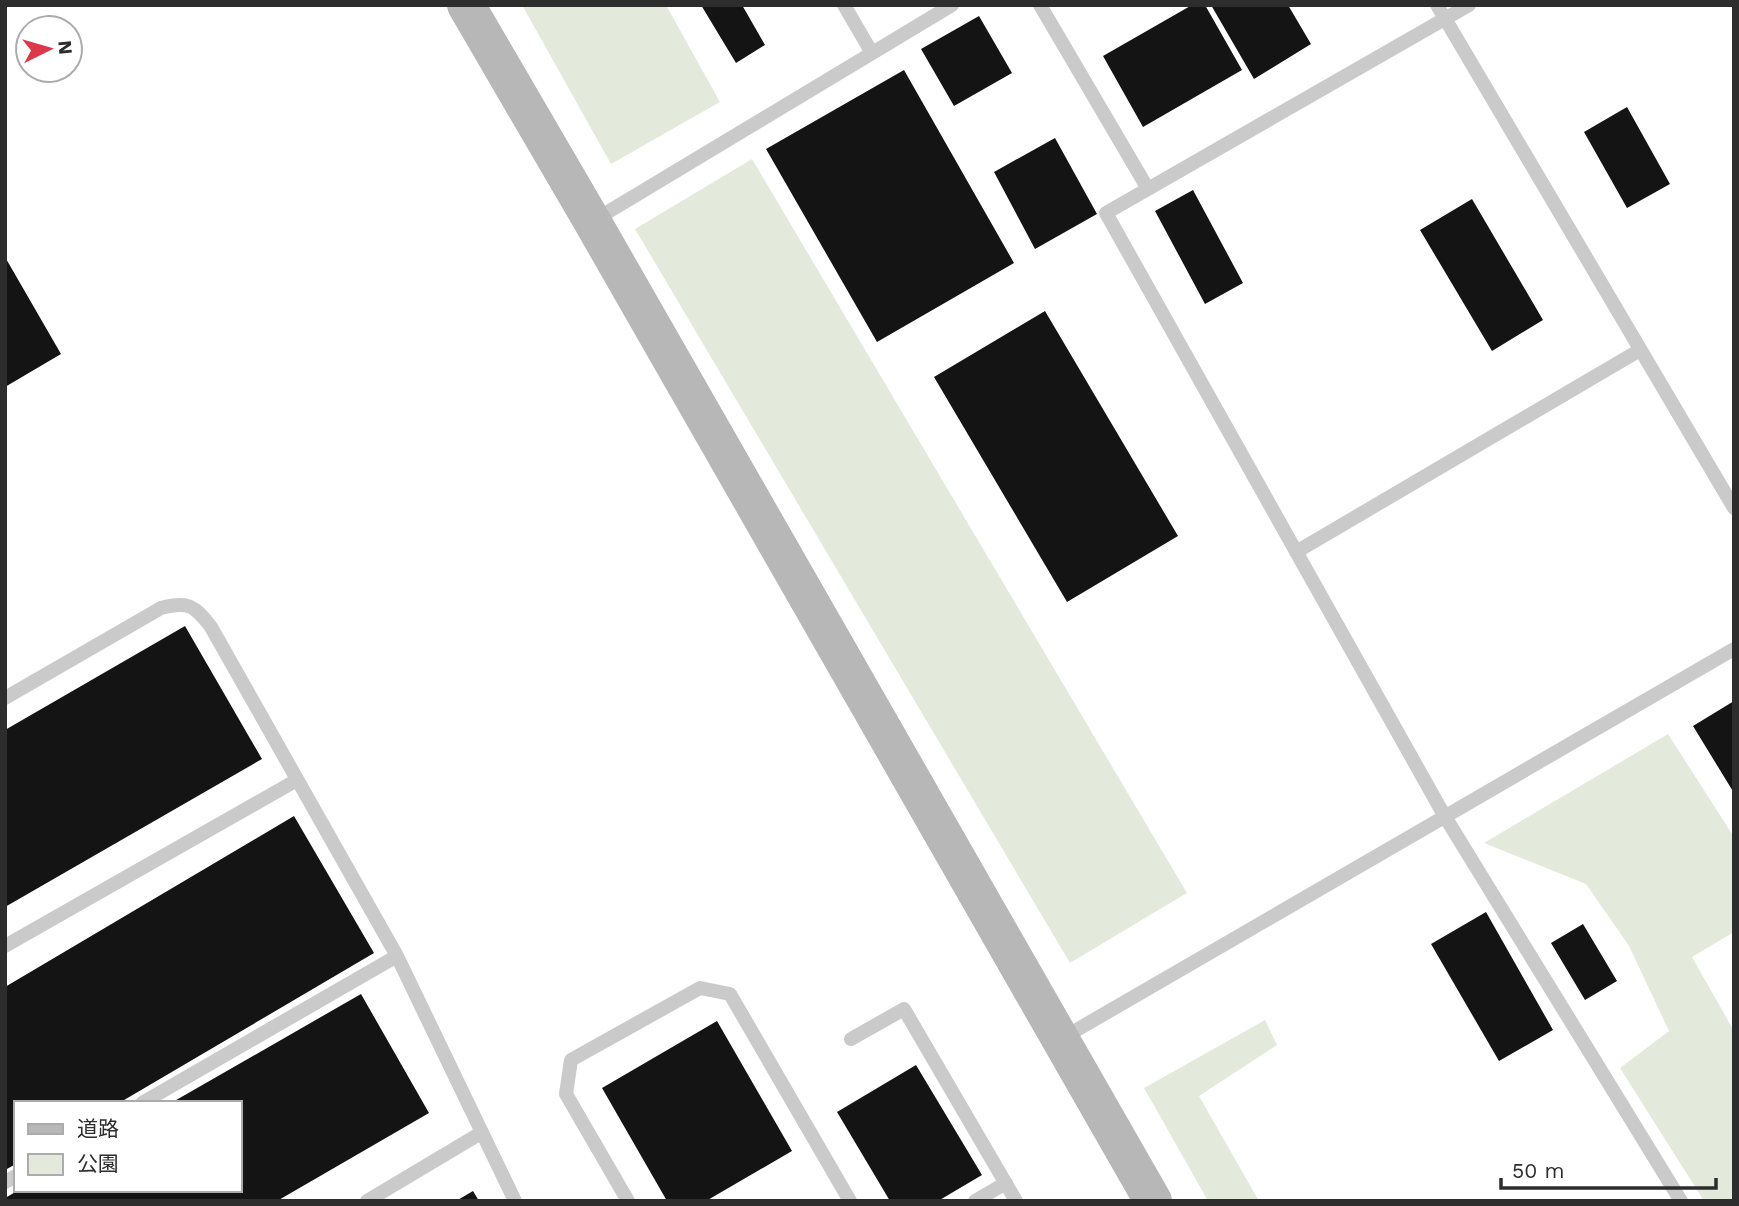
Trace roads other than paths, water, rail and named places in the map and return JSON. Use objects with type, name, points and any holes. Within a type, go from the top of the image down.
[{"type":"street","points":[[466,5],[1153,1201]]},
{"type":"lane","points":[[844,5],[873,53]]},
{"type":"lane","points":[[592,221],[952,5]]},
{"type":"lane","points":[[1040,5],[1148,189]]},
{"type":"lane","points":[[1437,5],[1734,508]]},
{"type":"lane","points":[[1469,5],[1106,213],[1444,815],[1681,1201]]},
{"type":"lane","points":[[1296,552],[1640,350]]},
{"type":"lane","points":[[5,698],[161,608],[182,603],[198,610],[211,627],[397,956],[515,1201]]},
{"type":"lane","points":[[1060,1040],[1734,649]]},
{"type":"lane","points":[[5,946],[297,779]]},
{"type":"lane","points":[[145,1101],[397,956]]},
{"type":"lane","points":[[628,1201],[566,1094],[571,1060],[700,988],[730,994],[850,1201]]},
{"type":"lane","points":[[850,1039],[904,1009],[1016,1201]]},
{"type":"lane","points":[[367,1201],[481,1133]]},
{"type":"lane","points":[[975,1201],[1006,1183]]}]
